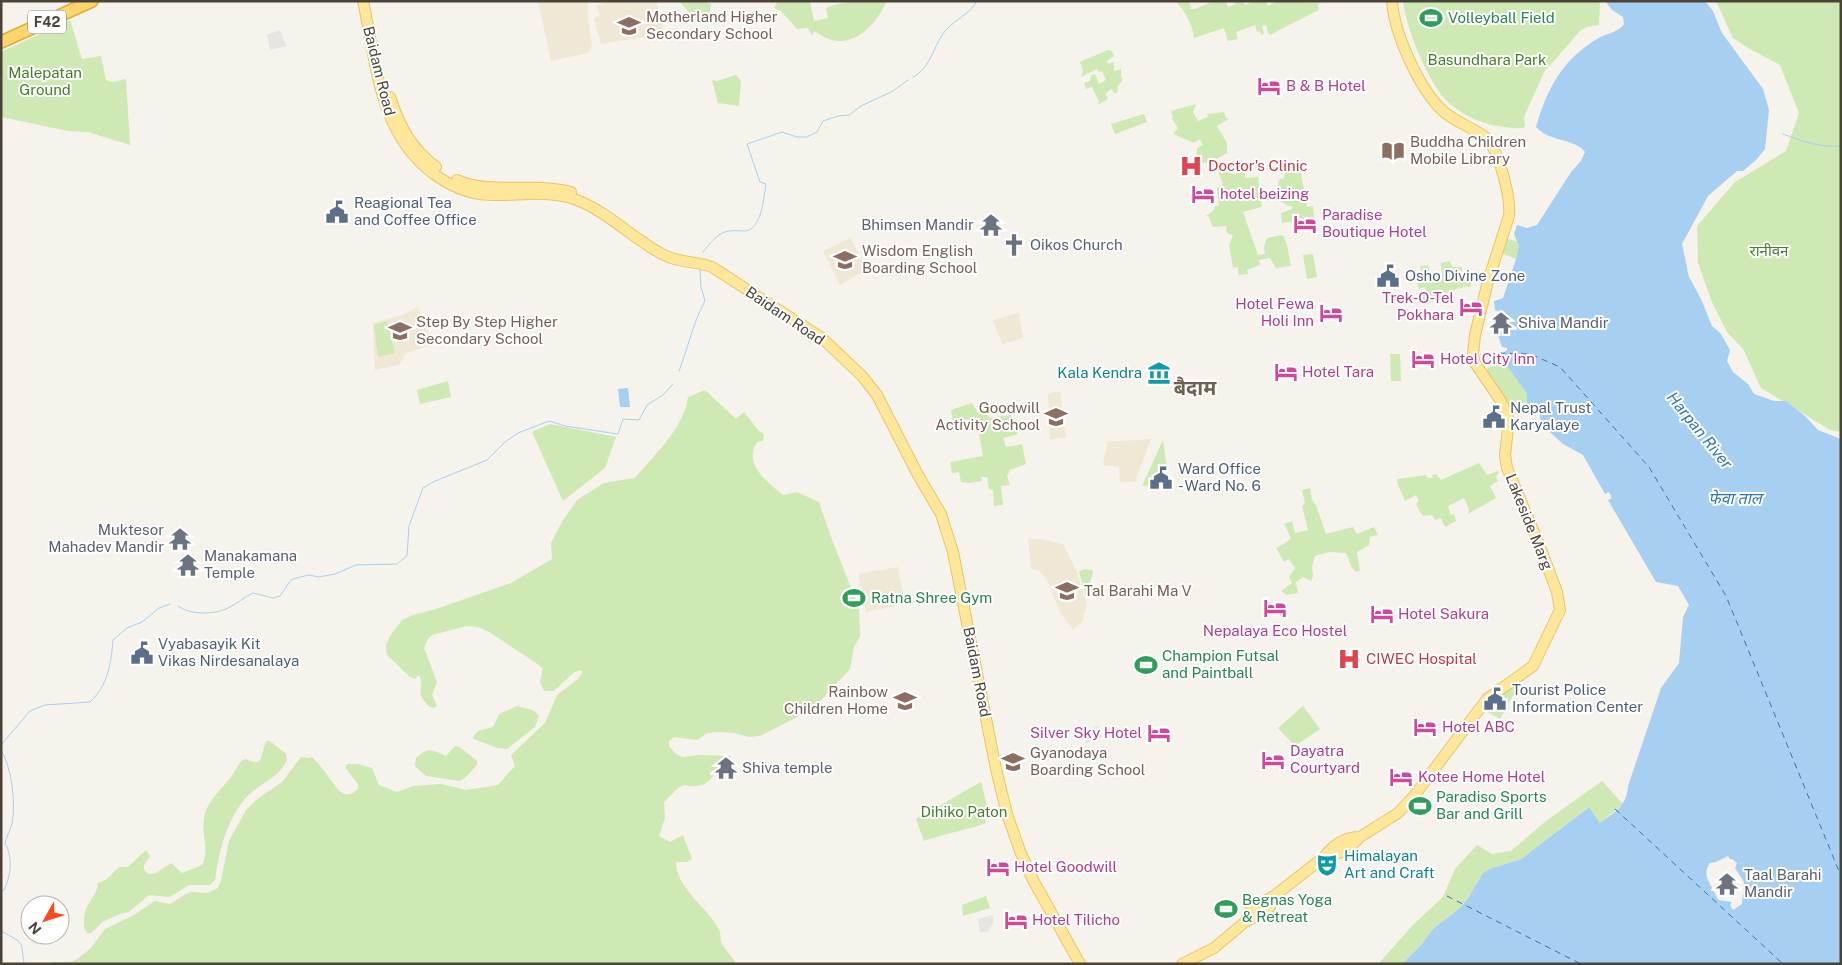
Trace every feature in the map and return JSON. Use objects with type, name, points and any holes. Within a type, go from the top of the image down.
[{"type":"highway","name":"F42","points":[[1,35],[74,1]]},
{"type":"highway","name":"F42","points":[[1,42],[92,1]]},
{"type":"main road","name":"Baidam Road","points":[[363,1],[375,63],[389,116],[404,144],[425,167],[446,182],[470,193],[570,198],[600,213],[663,255],[712,268],[822,338],[862,376],[877,395],[944,520],[953,552],[996,769],[1007,814],[1033,880],[1080,964]]},
{"type":"main road","name":"Baidam Road","points":[[369,1],[384,76],[400,124],[415,148],[436,167],[458,181],[473,186],[548,188],[573,193],[598,204],[672,253],[704,258],[713,262],[825,336],[854,361],[881,392],[954,529],[1005,781],[1013,812],[1025,848],[1035,869],[1087,964]]},
{"type":"main road","name":"Lakeside Marg","points":[[1182,964],[1214,948],[1245,922],[1264,912],[1270,907],[1274,896],[1324,857],[1342,852],[1360,837],[1401,811],[1487,699],[1533,666],[1560,610],[1556,592],[1539,544],[1507,468],[1505,455],[1509,420],[1501,401],[1474,359],[1475,335],[1488,281],[1509,216],[1510,207],[1506,189],[1495,152],[1490,143],[1484,136],[1465,126],[1443,110],[1425,88],[1397,27],[1392,1]]},
{"type":"shaded area","points":[[538,1],[588,1],[592,47],[588,53],[551,61]]},
{"type":"shaded area","name":"Motherland Higher Secondary School","points":[[608,1],[656,1],[664,34],[601,44],[594,18],[600,15],[597,6]]},
{"type":"shaded area","points":[[280,30],[286,46],[270,50],[267,35]]},
{"type":"shaded area","name":"Wisdom English Boarding School","points":[[850,238],[868,269],[840,285],[823,251]]},
{"type":"shaded area","name":"Step By Step Higher Secondary School","points":[[418,307],[433,344],[405,354],[399,365],[375,370],[373,323],[402,315]]},
{"type":"shaded area","points":[[1019,313],[1023,338],[1002,344],[993,320]]},
{"type":"shaded area","name":"Goodwill Activity School","points":[[1060,391],[1066,438],[1050,439],[1048,394]]},
{"type":"shaded area","points":[[1151,439],[1135,482],[1120,482],[1119,467],[1103,465],[1107,442]]},
{"type":"shaded area","name":"Tal Barahi Ma V","points":[[1028,539],[1042,539],[1063,544],[1077,572],[1087,605],[1082,622],[1073,630],[1060,612],[1046,578],[1039,571],[1031,568]]},
{"type":"shaded area","points":[[898,567],[905,604],[866,612],[858,574]]},
{"type":"shaded area","points":[[1098,726],[1102,737],[1086,743],[1082,732]]},
{"type":"shaded area","points":[[993,915],[994,921],[988,932],[980,932],[978,919]]},
{"type":"green space","points":[[679,1],[702,1],[711,4],[710,13],[704,14],[702,19],[694,18]]},
{"type":"green space","points":[[778,1],[810,1],[814,21],[828,18],[826,8],[832,5],[887,1],[878,17],[866,31],[858,36],[841,41],[825,38],[814,31],[812,36],[808,28],[797,29],[781,11],[774,8]]},
{"type":"green space","points":[[1175,1],[1189,1],[1191,7],[1189,9],[1195,9],[1213,1],[1226,1],[1228,7],[1235,4],[1235,1],[1243,1],[1245,5],[1250,3],[1250,1],[1266,1],[1268,6],[1277,1],[1322,3],[1318,4],[1319,9],[1317,11],[1271,35],[1268,33],[1266,25],[1262,26],[1264,34],[1261,35],[1260,31],[1257,32],[1255,25],[1236,32],[1238,39],[1228,41],[1224,28],[1194,38],[1188,18]]},
{"type":"green space","name":"Basundhara Park","points":[[1403,1],[1600,1],[1599,25],[1587,27],[1580,31],[1544,72],[1524,117],[1525,127],[1512,128],[1492,125],[1471,118],[1448,102],[1441,94],[1433,83],[1419,54],[1408,25]]},
{"type":"green space","name":"रानीवन","points":[[1716,1],[1841,1],[1841,432],[1830,430],[1761,388],[1743,349],[1727,332],[1712,302],[1698,263],[1697,226],[1735,182],[1786,151],[1799,113],[1780,65],[1733,38]]},
{"type":"green space","name":"Malepatan Ground","points":[[70,20],[82,59],[101,56],[106,80],[112,82],[126,79],[130,145],[88,132],[68,131],[1,117],[1,52]]},
{"type":"green space","points":[[1108,50],[1112,51],[1114,56],[1107,61],[1108,64],[1114,62],[1114,71],[1121,69],[1123,80],[1117,87],[1117,93],[1114,93],[1111,89],[1105,94],[1108,98],[1107,100],[1097,105],[1099,102],[1092,87],[1086,89],[1084,83],[1090,81],[1091,75],[1095,74],[1099,84],[1106,80],[1102,71],[1099,72],[1097,69],[1081,77],[1083,71],[1080,62]]},
{"type":"green space","points":[[736,75],[741,81],[739,106],[718,103],[712,80],[717,81]]},
{"type":"green space","points":[[1196,104],[1193,112],[1198,121],[1208,117],[1207,114],[1224,112],[1226,118],[1229,119],[1217,126],[1227,143],[1227,153],[1215,160],[1204,163],[1196,160],[1197,148],[1203,145],[1200,139],[1194,143],[1173,134],[1178,128],[1172,119],[1171,111]]},
{"type":"green space","points":[[1144,114],[1147,122],[1115,134],[1111,124]]},
{"type":"green space","points":[[1288,162],[1300,169],[1307,207],[1313,206],[1314,218],[1282,223],[1281,213],[1292,209],[1292,206],[1288,206],[1280,201],[1282,198],[1287,197],[1286,189],[1279,190],[1278,182],[1284,178],[1285,172],[1288,171]]},
{"type":"green space","points":[[1222,164],[1227,171],[1230,170],[1234,175],[1238,173],[1237,164],[1240,169],[1245,167],[1245,178],[1258,177],[1262,207],[1243,212],[1258,255],[1265,254],[1264,246],[1267,238],[1283,235],[1291,266],[1276,268],[1270,258],[1259,260],[1260,265],[1247,270],[1248,274],[1238,275],[1238,267],[1233,268],[1229,245],[1233,235],[1227,233],[1226,226],[1213,227],[1209,217],[1206,216],[1214,210],[1215,206],[1219,205],[1217,188],[1223,184],[1217,169]]},
{"type":"green space","points":[[1506,238],[1518,242],[1516,259],[1501,253]]},
{"type":"green space","points":[[1313,254],[1317,277],[1307,279],[1303,255]]},
{"type":"green space","points":[[1450,261],[1452,267],[1462,267],[1462,275],[1467,276],[1465,281],[1471,282],[1471,287],[1463,286],[1463,288],[1455,289],[1454,292],[1441,293],[1441,299],[1419,304],[1417,297],[1427,295],[1425,287],[1419,289],[1417,282],[1423,281],[1420,266],[1428,265],[1431,277],[1442,275],[1441,263]]},
{"type":"green space","points":[[387,321],[395,353],[378,357],[374,325]]},
{"type":"green space","points":[[1390,354],[1400,354],[1401,381],[1391,381]]},
{"type":"green space","points":[[1498,362],[1507,366],[1527,394],[1527,408],[1514,414],[1484,371]]},
{"type":"green space","points":[[448,381],[451,397],[420,404],[417,390]]},
{"type":"green space","points":[[705,390],[736,419],[744,412],[759,431],[764,434],[763,441],[757,442],[753,450],[753,458],[759,472],[770,484],[783,495],[797,492],[819,502],[859,608],[860,636],[854,647],[850,669],[813,709],[760,736],[749,737],[734,733],[717,732],[707,733],[698,740],[674,737],[669,741],[669,746],[677,755],[683,757],[698,755],[731,756],[729,759],[735,773],[714,775],[708,782],[701,785],[684,785],[678,788],[664,802],[665,818],[659,836],[670,842],[683,835],[692,859],[687,862],[676,862],[677,872],[681,881],[708,913],[720,931],[722,944],[736,964],[49,964],[76,960],[90,949],[105,929],[132,916],[155,901],[170,904],[191,892],[207,893],[218,888],[229,841],[246,810],[256,800],[282,782],[301,757],[312,757],[337,789],[344,794],[353,793],[358,789],[358,784],[345,767],[348,764],[358,764],[372,768],[379,785],[397,792],[413,786],[441,784],[466,790],[498,785],[515,766],[511,755],[545,723],[557,695],[578,679],[582,673],[581,670],[573,673],[554,691],[544,691],[540,682],[543,669],[539,665],[489,632],[478,627],[466,626],[432,635],[424,648],[437,682],[432,695],[437,706],[434,708],[430,707],[422,698],[420,676],[415,679],[410,677],[388,656],[386,645],[390,636],[402,620],[511,583],[552,559],[551,543],[563,520],[577,500],[604,483],[635,478],[681,420],[688,397]]},
{"type":"green space","points":[[986,400],[989,418],[1011,415],[1018,434],[1003,438],[1006,447],[1022,444],[1026,464],[1010,470],[1007,476],[1010,485],[1001,486],[1003,505],[994,506],[993,490],[989,489],[987,477],[981,477],[982,481],[961,482],[959,472],[952,473],[950,462],[983,456],[976,418],[953,422],[951,410],[972,403],[978,413],[983,410],[982,401]]},
{"type":"green space","points":[[550,424],[616,437],[605,468],[563,501],[532,432]]},
{"type":"green space","points":[[1163,440],[1169,483],[1142,486]]},
{"type":"green space","points":[[1479,463],[1487,475],[1499,472],[1496,477],[1498,481],[1490,486],[1496,498],[1468,514],[1469,509],[1464,498],[1448,506],[1451,515],[1454,514],[1456,521],[1445,527],[1441,518],[1435,520],[1432,515],[1424,516],[1421,514],[1416,504],[1419,501],[1416,495],[1405,501],[1397,482],[1397,479],[1426,475],[1428,478],[1433,478],[1432,475],[1436,474],[1441,480]]},
{"type":"green space","points":[[1310,488],[1312,500],[1316,505],[1326,534],[1353,527],[1357,534],[1374,527],[1378,535],[1370,537],[1369,545],[1357,552],[1360,571],[1356,572],[1352,568],[1346,553],[1329,552],[1315,556],[1311,581],[1303,577],[1296,582],[1298,593],[1287,595],[1281,591],[1292,583],[1289,577],[1295,568],[1289,559],[1284,562],[1276,548],[1291,538],[1284,524],[1292,521],[1295,533],[1308,530],[1302,506],[1305,503],[1302,490]]},
{"type":"green space","points":[[1085,569],[1092,570],[1093,573],[1086,596],[1079,572]]},
{"type":"green space","points":[[1524,676],[1500,719],[1484,710],[1493,700]]},
{"type":"green space","points":[[517,706],[533,710],[539,716],[535,727],[507,749],[497,748],[474,739],[473,737],[478,731],[493,727],[499,714]]},
{"type":"green space","points":[[1303,706],[1320,729],[1295,746],[1278,728]]},
{"type":"green space","points":[[267,741],[270,741],[286,754],[287,760],[279,772],[249,794],[232,818],[224,838],[215,880],[210,885],[189,885],[170,897],[149,895],[129,912],[104,921],[91,933],[87,933],[84,926],[86,909],[97,889],[98,883],[107,879],[119,867],[128,867],[146,850],[150,856],[144,865],[144,869],[148,874],[156,873],[171,863],[182,873],[202,865],[205,854],[203,825],[208,807],[214,796],[243,760],[259,761]]},
{"type":"green space","points":[[455,746],[460,747],[477,761],[477,765],[460,781],[426,776],[415,766],[416,758],[425,752],[431,750],[446,756]]},
{"type":"green space","points":[[1602,781],[1623,804],[1600,823],[1588,807],[1521,859],[1490,869],[1478,880],[1461,907],[1433,929],[1421,945],[1402,964],[1378,964],[1414,924],[1443,897],[1455,869],[1477,845],[1492,854],[1511,851],[1546,821]]},
{"type":"green space","name":"Dihiko Paton","points":[[981,782],[987,806],[982,809],[986,823],[924,841],[916,819]]},
{"type":"green space","points":[[986,896],[990,908],[963,916],[962,905]]},
{"type":"water","name":"फेवा ताल","points":[[1605,1],[1705,1],[1713,11],[1722,33],[1763,89],[1769,110],[1765,149],[1743,171],[1737,171],[1708,196],[1682,244],[1689,277],[1701,299],[1712,326],[1721,334],[1730,350],[1727,361],[1733,372],[1748,384],[1754,394],[1774,401],[1786,401],[1805,416],[1818,430],[1841,439],[1841,964],[1402,964],[1421,945],[1433,929],[1461,907],[1483,873],[1521,859],[1589,807],[1600,823],[1623,804],[1661,688],[1679,663],[1683,617],[1689,605],[1678,586],[1656,582],[1608,500],[1612,498],[1609,492],[1605,494],[1583,455],[1563,444],[1541,424],[1539,412],[1527,408],[1527,394],[1507,366],[1498,362],[1497,358],[1507,350],[1507,348],[1502,347],[1498,335],[1507,324],[1505,314],[1495,310],[1494,301],[1503,298],[1516,259],[1519,246],[1514,234],[1517,225],[1527,228],[1537,225],[1571,172],[1581,161],[1585,152],[1576,145],[1548,135],[1536,127],[1540,113],[1551,88],[1574,56],[1600,37],[1619,29],[1624,24],[1623,17],[1612,10]],"holes":[[[1728,856],[1737,863],[1735,868],[1744,882],[1742,904],[1733,910],[1730,905],[1732,902],[1718,900],[1708,881],[1706,872],[1710,863]]]},
{"type":"water","points":[[628,388],[630,407],[620,407],[618,389]]},
{"type":"waterway","points":[[913,77],[924,68],[946,30],[971,9],[977,1]]},
{"type":"waterway","points":[[703,252],[722,233],[751,229],[759,219],[766,184],[760,182],[747,144],[782,132],[797,137],[807,137],[817,132],[823,121],[849,115],[861,106],[893,91],[908,80]]},
{"type":"waterway","points":[[1783,134],[1819,145],[1841,146]]},
{"type":"waterway","points":[[679,371],[705,301],[701,287],[700,269]]},
{"type":"waterway","points":[[178,606],[195,612],[216,612],[231,606],[253,593],[273,598],[280,596],[291,580],[296,578],[309,575],[319,577],[335,574],[356,565],[397,564],[407,556],[409,526],[423,488],[487,460],[505,442],[518,433],[549,421],[565,426],[618,434],[623,419],[639,420],[647,405],[663,395],[673,384]]},
{"type":"waterway","points":[[1,745],[30,711],[45,705],[90,702],[101,689],[108,674],[113,640],[127,628],[142,622],[159,608],[170,604]]},
{"type":"waterway","points":[[1,750],[8,766],[14,806],[12,824],[5,843],[8,848],[10,873],[4,890],[1,891]]},
{"type":"waterway","points":[[1,930],[21,944],[24,964]]},
{"type":"ferry route","points":[[1499,353],[1530,354],[1560,367],[1649,467],[1726,596],[1841,876]]},
{"type":"ferry route","points":[[1615,809],[1783,964]]},
{"type":"ferry route","points":[[1447,896],[1581,964]]},
{"type":"place","name":"Volleyball Field","points":[[1431,18]]},
{"type":"place","name":"Motherland Higher Secondary School","points":[[629,26]]},
{"type":"place","name":"B & B Hotel","points":[[1269,86]]},
{"type":"place","name":"Buddha Children Mobile Library","points":[[1393,151]]},
{"type":"place","name":"Doctor's Clinic","points":[[1191,166]]},
{"type":"place","name":"hotel beizing","points":[[1203,194]]},
{"type":"place","name":"Reagional Tea and Coffee Office","points":[[337,212]]},
{"type":"place","name":"Paradise Boutique Hotel","points":[[1305,224]]},
{"type":"place","name":"Bhimsen Mandir","points":[[991,225]]},
{"type":"place","name":"Oikos Church","points":[[1014,245]]},
{"type":"place","name":"Wisdom English Boarding School","points":[[845,260]]},
{"type":"place","name":"Osho Divine Zone","points":[[1388,276]]},
{"type":"place","name":"Trek-O-Tel Pokhara","points":[[1471,307]]},
{"type":"place","name":"Hotel Fewa Holi Inn","points":[[1331,313]]},
{"type":"place","name":"Shiva Mandir","points":[[1501,323]]},
{"type":"place","name":"Step By Step Higher Secondary School","points":[[400,331]]},
{"type":"place","name":"Hotel City Inn","points":[[1423,359]]},
{"type":"place","name":"Hotel Tara","points":[[1286,372]]},
{"type":"place","name":"Kala Kendra","points":[[1159,373]]},
{"type":"place","name":"Goodwill Activity School","points":[[1056,417]]},
{"type":"place","name":"Nepal Trust Karyalaye","points":[[1494,417]]},
{"type":"place","name":"Ward Office - Ward No. 6","points":[[1161,478]]},
{"type":"place","name":"Muktesor Mahadev Mandir","points":[[180,539]]},
{"type":"place","name":"Manakamana Temple","points":[[188,565]]},
{"type":"place","name":"Tal Barahi Ma V","points":[[1067,591]]},
{"type":"place","name":"Ratna Shree Gym","points":[[854,598]]},
{"type":"place","name":"Nepalaya Eco Hostel","points":[[1275,608]]},
{"type":"place","name":"Hotel Sakura","points":[[1382,614]]},
{"type":"place","name":"Vyabasayik Kit Vikas Nirdesanalaya","points":[[142,653]]},
{"type":"place","name":"CIWEC Hospital","points":[[1349,659]]},
{"type":"place","name":"Champion Futsal and Paintball","points":[[1146,665]]},
{"type":"place","name":"Tourist Police Information Center","points":[[1495,699]]},
{"type":"place","name":"Rainbow Children Home","points":[[905,701]]},
{"type":"place","name":"Hotel ABC","points":[[1425,727]]},
{"type":"place","name":"Silver Sky Hotel","points":[[1159,733]]},
{"type":"place","name":"Dayatra Courtyard","points":[[1273,760]]},
{"type":"place","name":"Gyanodaya Boarding School","points":[[1013,762]]},
{"type":"place","name":"Shiva temple","points":[[726,768]]},
{"type":"place","name":"Kotee Home Hotel","points":[[1401,777]]},
{"type":"place","name":"Paradiso Sports Bar and Grill","points":[[1420,806]]},
{"type":"place","name":"Himalayan Art and Craft","points":[[1327,865]]},
{"type":"place","name":"Hotel Goodwill","points":[[998,867]]},
{"type":"place","name":"Taal Barahi Mandir","points":[[1727,884]]},
{"type":"place","name":"Begnas Yoga & Retreat","points":[[1226,909]]},
{"type":"place","name":"Hotel Tilicho","points":[[1016,920]]},
{"type":"district","name":"बैदाम","points":[[1195,388]]},
{"type":"water label","name":"Harpan River","points":[[1700,430]]}]
